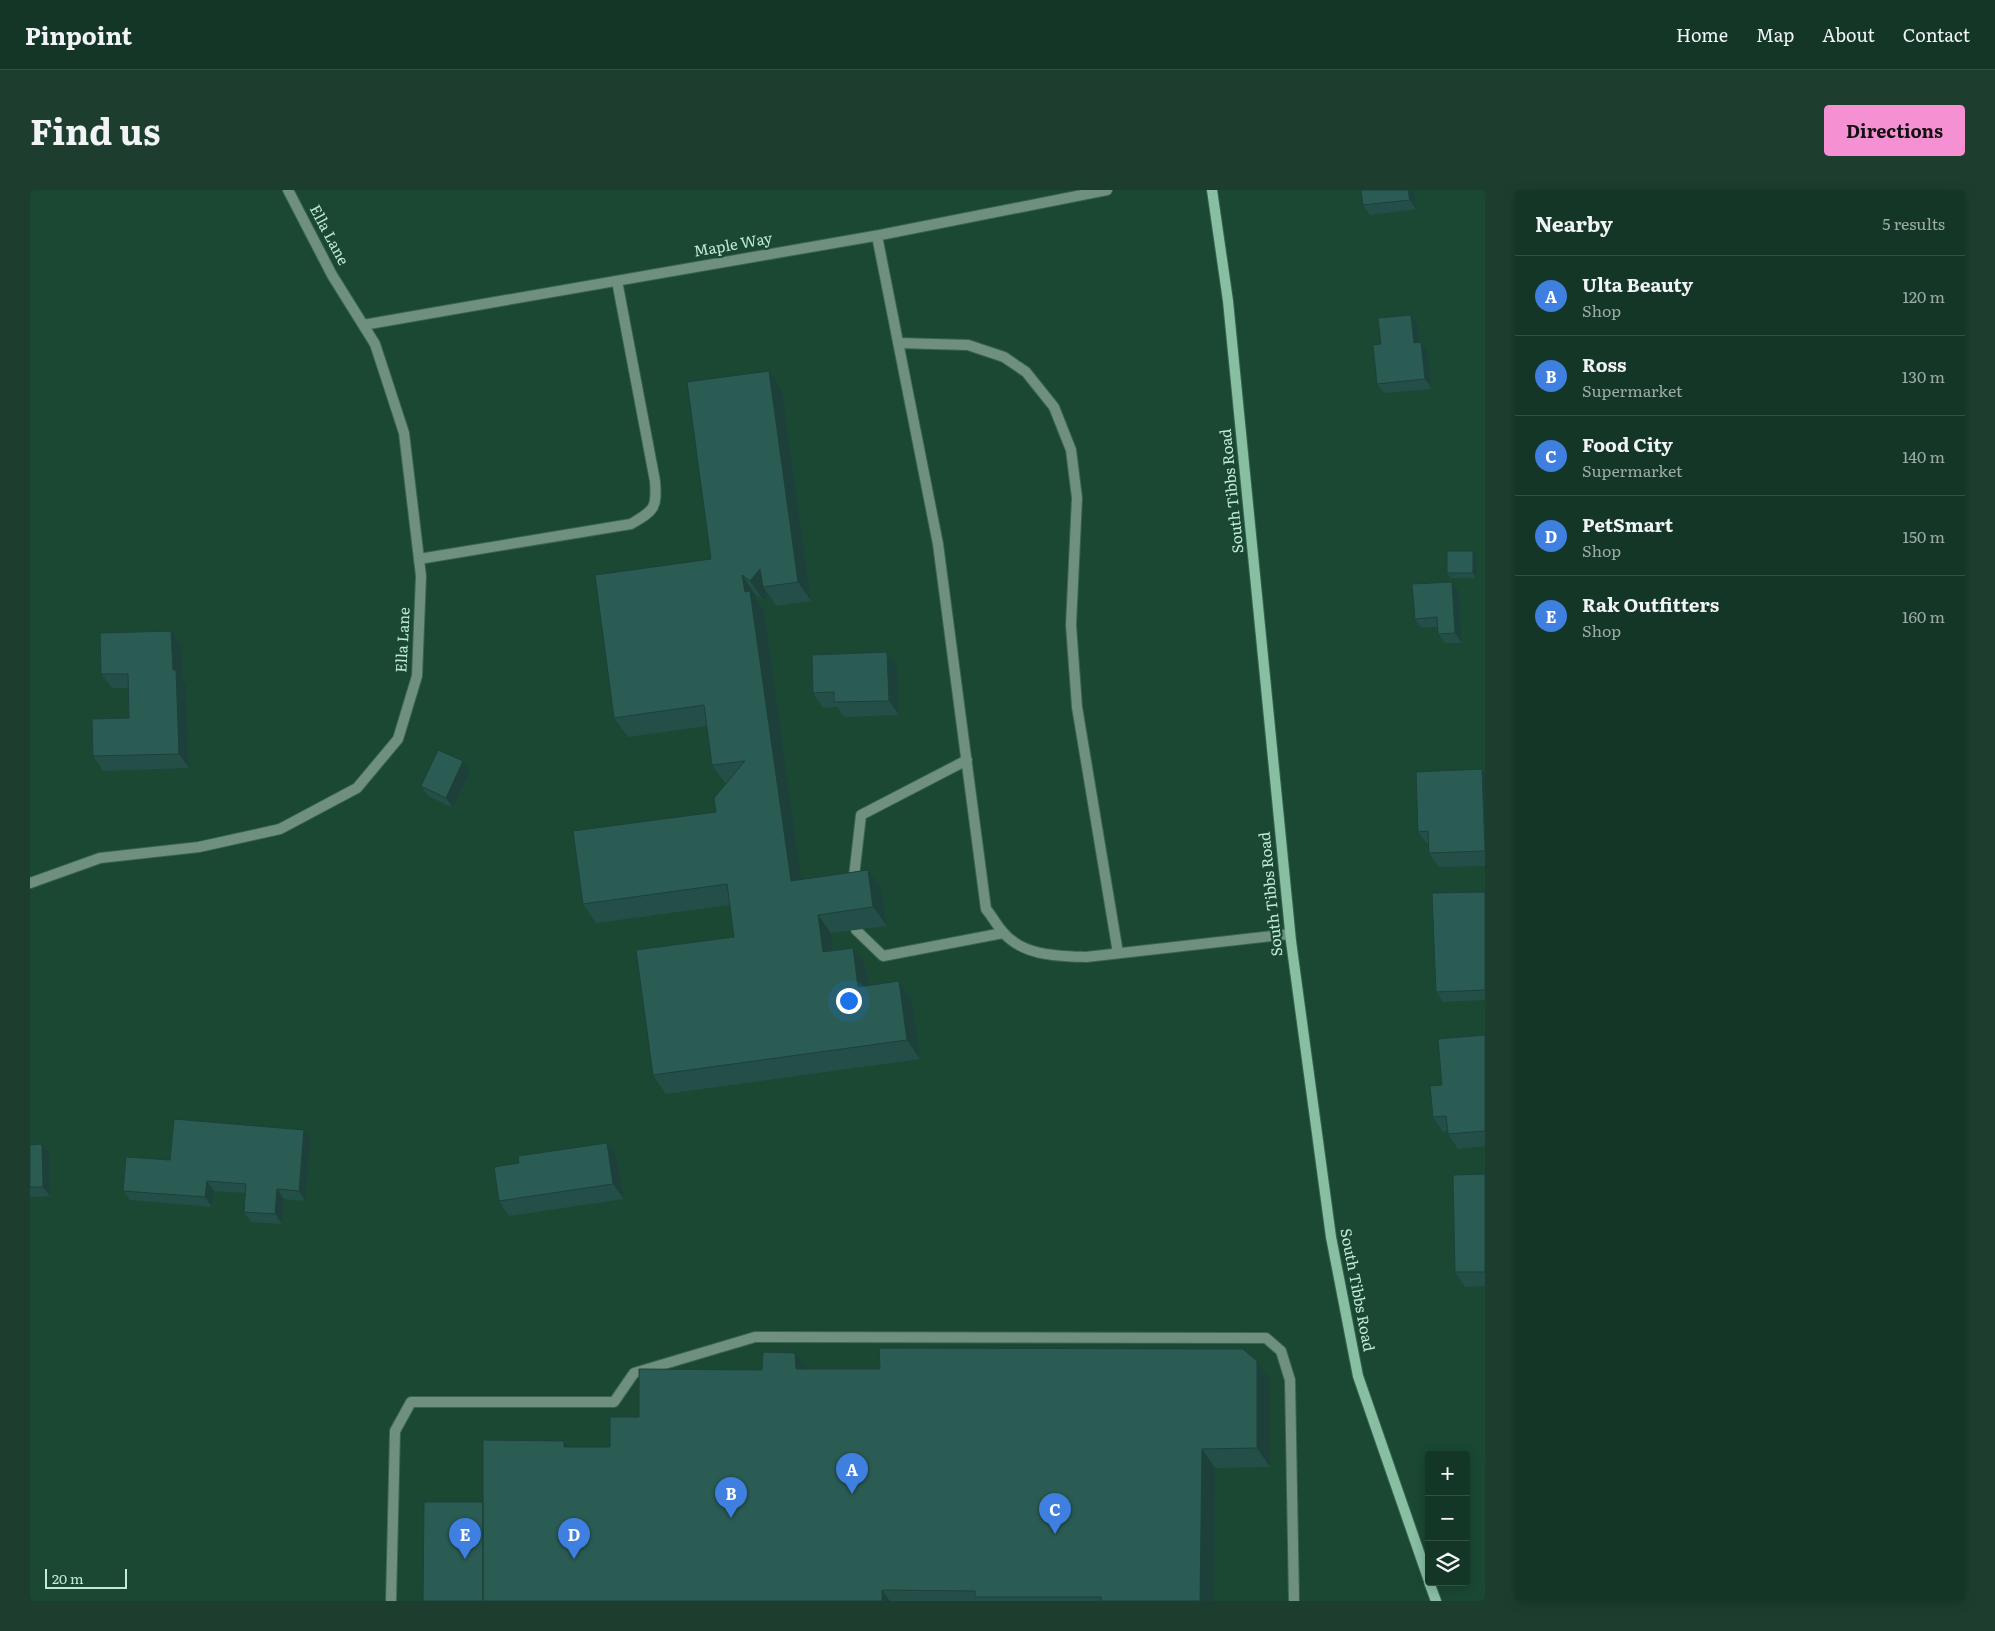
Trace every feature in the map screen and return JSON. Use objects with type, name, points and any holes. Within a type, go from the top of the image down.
[{"type":"street","name":"Ella Lane","points":[[30,883],[100,858],[199,847],[280,829],[357,788],[398,739],[417,676],[421,576],[404,433],[375,344],[332,274],[288,190]]},
{"type":"street","name":"Maple Way","points":[[363,325],[877,236],[1108,190]]},
{"type":"street","name":"South Tibbs Road","points":[[1212,190],[1228,301],[1290,934],[1330,1237],[1358,1376],[1425,1570]]},
{"type":"street","points":[[877,236],[938,544],[986,909],[1003,933],[1023,948],[1052,956],[1086,957],[1290,934]]},
{"type":"street","points":[[419,560],[632,524],[649,514],[656,501],[655,480],[618,281]]},
{"type":"street","points":[[898,343],[926,342],[968,345],[1004,357],[1026,372],[1054,407],[1071,450],[1077,498],[1071,625],[1077,707],[1118,953]]},
{"type":"street","points":[[852,893],[860,815],[967,760]]},
{"type":"street","points":[[856,930],[883,956],[1003,933]]},
{"type":"street","points":[[391,1601],[395,1431],[411,1402],[614,1402],[634,1373],[754,1337],[1266,1338],[1281,1351],[1290,1380],[1294,1601]]},
{"type":"street","name":"South Tibbs Road","points":[[1430,1586],[1436,1601]]},
{"type":"building","points":[[1361,190],[1408,190],[1410,200],[1363,205]]},
{"type":"building","points":[[1411,315],[1414,343],[1421,342],[1425,379],[1377,384],[1373,345],[1381,344],[1378,318]]},
{"type":"building","points":[[769,371],[798,582],[763,587],[760,569],[750,581],[742,575],[745,592],[750,591],[791,881],[868,870],[873,907],[818,915],[823,952],[853,948],[858,987],[899,981],[907,1040],[653,1075],[636,950],[734,937],[727,884],[583,904],[573,831],[716,812],[714,798],[745,761],[712,765],[704,705],[614,718],[595,575],[711,559],[687,382]]},
{"type":"building","points":[[1447,551],[1473,551],[1473,573],[1447,573]]},
{"type":"building","points":[[1452,582],[1455,633],[1438,634],[1437,617],[1415,619],[1412,584]]},
{"type":"building","points":[[171,631],[173,670],[176,670],[179,754],[93,756],[92,719],[129,718],[128,674],[101,674],[100,633]]},
{"type":"building","points":[[887,652],[889,701],[834,702],[834,692],[813,693],[812,655]]},
{"type":"building","points":[[438,750],[463,761],[446,798],[421,786]]},
{"type":"building","points":[[1482,769],[1485,851],[1429,853],[1428,831],[1418,832],[1416,772]]},
{"type":"building","points":[[1485,892],[1485,990],[1436,992],[1432,893]]},
{"type":"building","points":[[1485,1035],[1485,1131],[1448,1134],[1446,1116],[1433,1117],[1430,1086],[1442,1085],[1438,1039]]},
{"type":"building","points":[[174,1119],[304,1130],[299,1191],[277,1189],[275,1214],[244,1212],[246,1184],[207,1181],[205,1197],[123,1191],[126,1157],[170,1160]]},
{"type":"building","points":[[607,1143],[613,1184],[499,1201],[494,1167],[519,1163],[518,1156]]},
{"type":"building","points":[[42,1144],[43,1187],[30,1187],[30,1145]]},
{"type":"building","points":[[1485,1174],[1485,1272],[1455,1272],[1453,1175]]},
{"type":"building","points":[[879,1348],[1243,1349],[1257,1361],[1257,1448],[1202,1449],[1200,1601],[1101,1601],[1101,1597],[975,1597],[975,1591],[882,1590],[882,1601],[483,1601],[483,1440],[564,1441],[564,1447],[610,1447],[610,1417],[639,1417],[639,1369],[762,1370],[763,1352],[795,1353],[796,1369],[880,1369]]},
{"type":"building","points":[[424,1502],[483,1502],[483,1601],[423,1601]]},
{"type":"place","name":"Ulta Beauty","points":[[852,1494]]},
{"type":"place","name":"Ross","points":[[731,1518]]},
{"type":"place","name":"Food City","points":[[1055,1534]]},
{"type":"place","name":"Rak Outfitters","points":[[465,1559]]},
{"type":"place","name":"PetSmart","points":[[574,1559]]}]
